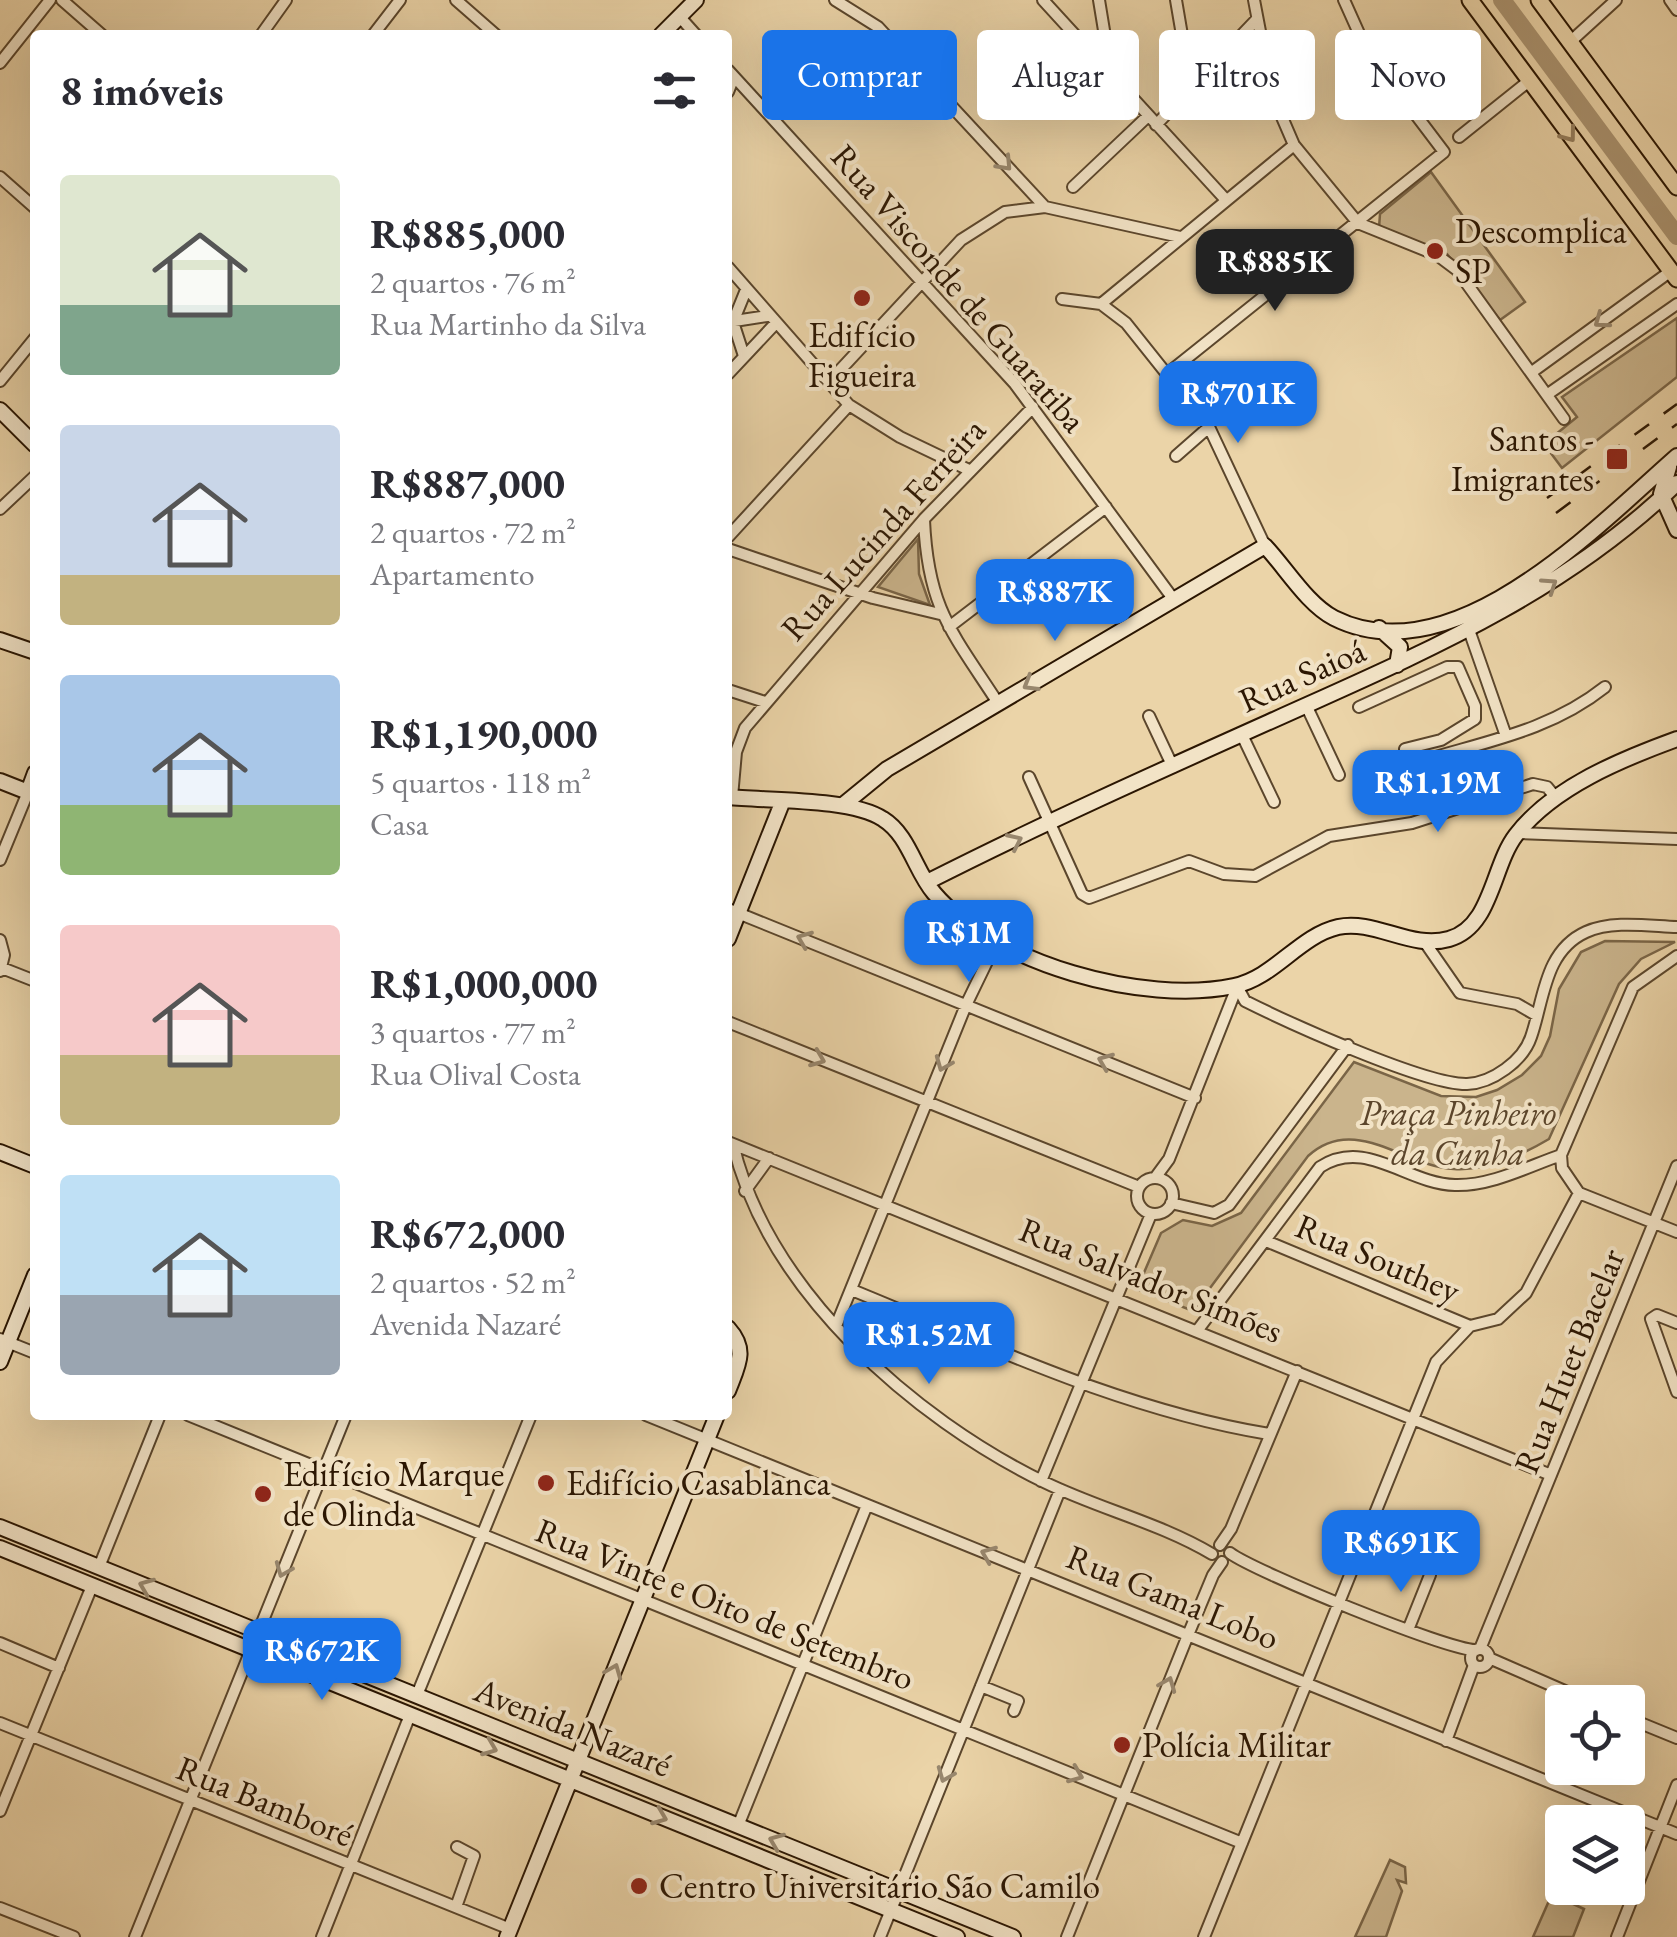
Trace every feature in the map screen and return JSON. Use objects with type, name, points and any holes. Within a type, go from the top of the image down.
[{"type":"main road","points":[[665,30],[696,0]]},
{"type":"main road","points":[[1470,0],[1674,275]]},
{"type":"main road","points":[[1539,0],[1677,187]]},
{"type":"main road","points":[[0,410],[30,440]]},
{"type":"main road","points":[[1676,457],[1662,482],[1662,498],[1677,530]]},
{"type":"main road","points":[[844,805],[869,781],[1265,546],[1328,614],[1379,628],[1422,627],[1453,620],[1501,599],[1562,556],[1676,457]]},
{"type":"main road","name":"Rua Saioá","points":[[927,882],[1469,630],[1553,583],[1677,483]]},
{"type":"main road","points":[[1422,627],[1421,644],[1433,649]]},
{"type":"main road","points":[[1379,628],[1400,647],[1397,666]]},
{"type":"main road","points":[[0,640],[30,650]]},
{"type":"main road","points":[[732,797],[844,805],[883,818],[898,833],[927,882],[961,920],[996,943],[1056,967],[1160,988],[1237,986],[1333,928],[1358,926],[1424,942],[1452,938],[1477,919],[1517,833],[1556,798],[1677,739]]},
{"type":"main road","points":[[0,780],[30,793]]},
{"type":"main road","points":[[867,811],[869,781]]},
{"type":"main road","points":[[733,911],[782,803]]},
{"type":"main road","points":[[0,1152],[30,1164]]},
{"type":"main road","points":[[0,1362],[4,1340],[30,1286]]},
{"type":"main road","points":[[732,1332],[742,1357],[732,1381]]},
{"type":"main road","points":[[509,1933],[715,1420]]},
{"type":"main road","name":"Avenida Nazaré","points":[[0,1527],[1012,1937]]},
{"type":"main road","name":"Avenida Nazaré","points":[[0,1548],[958,1937]]},
{"type":"street","points":[[0,63],[50,0]]},
{"type":"street","points":[[62,0],[96,30]]},
{"type":"street","points":[[265,30],[286,0]]},
{"type":"street","points":[[377,30],[400,0]]},
{"type":"street","points":[[456,0],[490,30]]},
{"type":"street","points":[[836,0],[878,27],[1045,208]]},
{"type":"street","points":[[1043,0],[1071,30]]},
{"type":"street","points":[[1099,0],[1104,30]]},
{"type":"street","points":[[1176,0],[1181,30]]},
{"type":"street","points":[[1254,0],[1272,94],[1294,145],[1358,223],[1437,255],[1457,270],[1564,419]]},
{"type":"street","points":[[1167,374],[1444,152],[1378,66],[1344,0]]},
{"type":"street","points":[[1570,42],[1616,0]]},
{"type":"street","points":[[1670,0],[1677,10]]},
{"type":"street","points":[[678,16],[691,30]]},
{"type":"street","points":[[1246,30],[1257,19]]},
{"type":"street","name":"Rua Visconde de Guaratiba","points":[[732,76],[1033,407],[1174,600]]},
{"type":"street","points":[[1459,137],[1529,81]]},
{"type":"street","points":[[1139,105],[1226,200]]},
{"type":"street","points":[[1073,186],[1159,114]]},
{"type":"street","points":[[1100,304],[1294,145]]},
{"type":"street","points":[[0,177],[30,204]]},
{"type":"street","points":[[829,382],[909,302],[921,280],[988,221],[1006,212],[1045,208],[1180,237]]},
{"type":"street","points":[[732,271],[849,405],[900,437],[969,470]]},
{"type":"street","points":[[1532,372],[1674,275]]},
{"type":"street","points":[[732,318],[746,290]]},
{"type":"street","points":[[1062,299],[1100,304],[1126,323],[1208,427],[1265,546]]},
{"type":"street","points":[[1548,394],[1677,304]]},
{"type":"street","points":[[732,322],[771,320]]},
{"type":"street","points":[[732,370],[771,320]]},
{"type":"street","points":[[732,327],[744,356]]},
{"type":"street","points":[[0,381],[30,344]]},
{"type":"street","points":[[732,532],[849,405]]},
{"type":"street","name":"Rua Lucinda Ferreira","points":[[732,784],[739,740],[765,702],[924,519],[1033,407]]},
{"type":"street","points":[[1176,456],[1208,427]]},
{"type":"street","points":[[0,510],[30,481]]},
{"type":"street","points":[[949,626],[1106,507]]},
{"type":"street","points":[[924,519],[926,565],[940,614],[998,704]]},
{"type":"street","points":[[732,550],[859,594],[940,614]]},
{"type":"street","points":[[1469,630],[1506,736]]},
{"type":"street","points":[[1359,707],[1446,667],[1458,667],[1479,658]]},
{"type":"street","points":[[1405,749],[1441,740],[1475,718],[1475,706],[1458,667]]},
{"type":"street","points":[[1388,772],[1562,718],[1605,687]]},
{"type":"street","points":[[732,691],[765,702]]},
{"type":"street","points":[[1306,705],[1339,775]]},
{"type":"street","points":[[1149,716],[1173,767]]},
{"type":"street","points":[[1242,735],[1274,802]]},
{"type":"street","points":[[1659,746],[1677,752]]},
{"type":"street","points":[[1029,777],[1082,894],[1089,898],[1189,861],[1224,874],[1255,876],[1329,836],[1412,823],[1533,784],[1547,787],[1556,798]]},
{"type":"street","points":[[0,860],[30,795]]},
{"type":"street","points":[[1517,833],[1677,839]]},
{"type":"street","points":[[733,911],[1195,1098]]},
{"type":"street","points":[[1237,986],[1246,1000],[1348,1044],[1442,1082],[1470,1084],[1487,1079],[1520,1056],[1530,1041],[1543,983],[1572,940],[1587,931],[1614,926],[1677,926]]},
{"type":"street","points":[[0,940],[1,969],[30,980]]},
{"type":"street","points":[[1424,942],[1460,993],[1517,1004],[1536,1015]]},
{"type":"street","points":[[836,1326],[966,1006],[996,943]]},
{"type":"street","points":[[1677,956],[1634,987],[1560,1154],[1567,1178],[1579,1193],[1677,1232]]},
{"type":"street","points":[[1666,962],[1677,970]]},
{"type":"street","points":[[1171,1203],[1170,1160],[1237,986]]},
{"type":"street","points":[[732,1024],[1139,1187]]},
{"type":"street","points":[[1171,1203],[1214,1213],[1228,1205],[1348,1044]]},
{"type":"street","name":"Rua Salvador Simões","points":[[732,1144],[1552,1475]]},
{"type":"street","points":[[732,1150],[745,1192],[836,1326],[924,1409],[967,1440],[1060,1490],[1547,1685]]},
{"type":"street","points":[[1197,1331],[1320,1167],[1344,1156],[1373,1159],[1433,1183],[1456,1185],[1500,1178],[1560,1154]]},
{"type":"street","points":[[745,1192],[770,1158]]},
{"type":"street","points":[[1139,1187],[1155,1178],[1170,1160]]},
{"type":"street","name":"Rua Huet Bacelar","points":[[1446,1741],[1677,1166]]},
{"type":"street","points":[[1155,1178],[1168,1184]]},
{"type":"street","points":[[1139,1187],[1138,1204],[1151,1214],[1163,1212],[1171,1203]]},
{"type":"street","points":[[1204,1937],[1436,1362],[1470,1326],[1498,1319],[1526,1294],[1579,1193]]},
{"type":"street","points":[[1041,1481],[1151,1214]]},
{"type":"street","name":"Rua Southey","points":[[1266,1241],[1470,1326]]},
{"type":"street","points":[[852,1290],[1079,1382],[1194,1420],[1269,1434]]},
{"type":"street","points":[[1677,1324],[1657,1315],[1651,1319],[1677,1392]]},
{"type":"street","points":[[4,1340],[30,1351]]},
{"type":"street","points":[[1068,1937],[1297,1371]]},
{"type":"street","points":[[99,1568],[158,1420]]},
{"type":"street","name":"Rua Vinte e Oito de Setembro","points":[[200,1420],[1242,1843]]},
{"type":"street","points":[[135,1937],[344,1420]]},
{"type":"street","points":[[417,1696],[530,1420]]},
{"type":"street","name":"Rua Gama Lobo","points":[[659,1420],[1677,1834]]},
{"type":"street","points":[[880,1937],[1060,1490]]},
{"type":"street","points":[[738,1826],[867,1505]]},
{"type":"street","points":[[1408,1630],[1430,1574]]},
{"type":"street","points":[[0,1811],[92,1586]]},
{"type":"street","points":[[0,1643],[59,1668]]},
{"type":"street","points":[[981,1686],[1018,1701],[1014,1711]]},
{"type":"street","points":[[322,1937],[410,1715]]},
{"type":"street","name":"Rua Bamboré","points":[[0,1723],[456,1907],[509,1933]]},
{"type":"street","points":[[1645,1725],[1677,1738]]},
{"type":"street","points":[[1617,1937],[1677,1786]]},
{"type":"street","points":[[456,1847],[474,1856],[456,1907]]},
{"type":"street","points":[[0,1908],[74,1937]]},
{"type":"green space","points":[[1431,172],[1525,302],[1500,320],[1447,254],[1379,228],[1380,214]]},
{"type":"green space","points":[[1677,318],[1677,377],[1562,468],[1544,444],[1577,417],[1562,397]]},
{"type":"green space","points":[[918,539],[919,574],[930,605],[878,587]]},
{"type":"green space","name":"Praça Pinheiro da Cunha","points":[[1605,941],[1675,942],[1641,959],[1619,984],[1549,1139],[1504,1161],[1466,1169],[1436,1166],[1362,1141],[1326,1144],[1308,1156],[1193,1311],[1137,1289],[1161,1233],[1183,1220],[1212,1226],[1241,1213],[1354,1062],[1441,1096],[1476,1097],[1522,1075],[1541,1056],[1550,1036],[1559,989],[1581,952]]},
{"type":"green space","points":[[1390,1860],[1405,1867],[1406,1883],[1397,1880],[1402,1891],[1386,1937],[1355,1937]]},
{"type":"green space","points":[[1547,1905],[1575,1905],[1584,1909],[1573,1937],[1533,1937]]},
{"type":"waterway","points":[[1502,0],[1677,236]]},
{"type":"railway","points":[[1547,498],[1677,404]]},
{"type":"railway","points":[[1556,513],[1677,424]]},
{"type":"place","name":"Descomplica SP","points":[[1435,251]]},
{"type":"place","name":"Edifício Figueira","points":[[862,298]]},
{"type":"place","name":"Santos - Imigrantes","points":[[1617,459]]},
{"type":"place","name":"Edifício Casablanca","points":[[546,1483]]},
{"type":"place","name":"Edifício Marque de Olinda","points":[[263,1494]]},
{"type":"place","name":"Polícia Militar","points":[[1122,1745]]},
{"type":"place","name":"Centro Universitário São Camilo","points":[[639,1886]]}]
